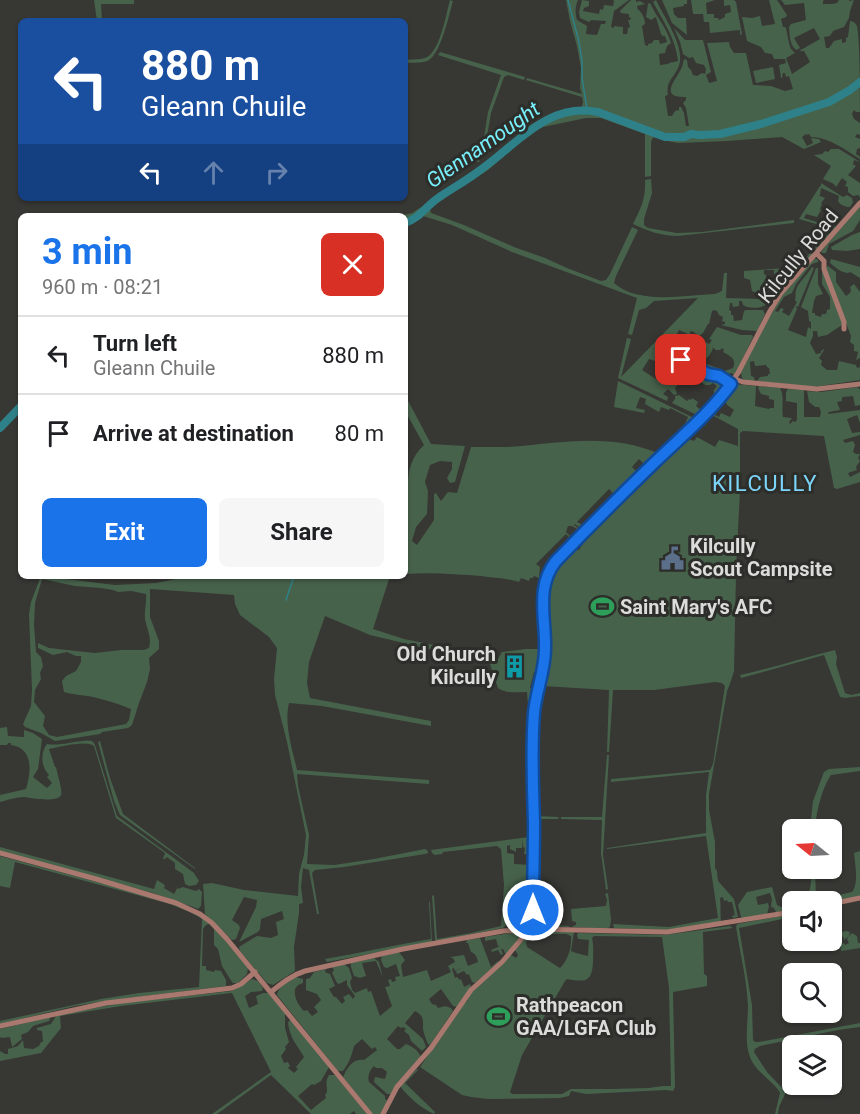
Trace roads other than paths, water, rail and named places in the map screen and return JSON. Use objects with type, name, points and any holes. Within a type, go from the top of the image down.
[{"type":"street","name":"Kilcully Road","points":[[532,929],[534,712],[545,650],[543,594],[546,580],[553,565],[564,553],[712,407],[733,381],[776,300],[860,203]]},
{"type":"street","points":[[816,253],[824,261],[824,269],[844,322],[844,329]]},
{"type":"street","points":[[681,360],[708,374],[733,381],[811,389],[860,384]]},
{"type":"street","points":[[0,853],[151,894],[193,909],[205,917],[255,972],[370,1114]]},
{"type":"street","points":[[842,902],[860,898]]},
{"type":"street","points":[[271,992],[288,978],[305,971],[403,949],[503,931],[532,929],[667,932],[782,914]]},
{"type":"street","points":[[383,1114],[397,1088],[431,1048],[471,990],[519,943],[526,932],[525,929]]},
{"type":"street","points":[[0,1026],[106,1003],[232,988],[241,984],[255,972]]},
{"type":"waterway","points":[[568,0],[579,42],[587,109]]},
{"type":"waterway","name":"Glennamought","points":[[408,222],[438,198],[478,172],[536,126],[564,113],[580,110],[598,112],[665,137],[720,134],[761,124],[829,102],[860,82]]},
{"type":"waterway","name":"Glennamought","points":[[0,428],[18,409]]},
{"type":"waterway","points":[[286,600],[293,579]]},
{"type":"place","name":"Kilcully Scout Campsite","points":[[672,558]]},
{"type":"place","name":"Saint Mary's AFC","points":[[602,607]]},
{"type":"place","name":"Old Church Kilcully","points":[[514,666]]},
{"type":"place","name":"Rathpeacon GAA/LGFA Club","points":[[498,1016]]},
{"type":"district","name":"KILCULLY","points":[[765,483]]}]
